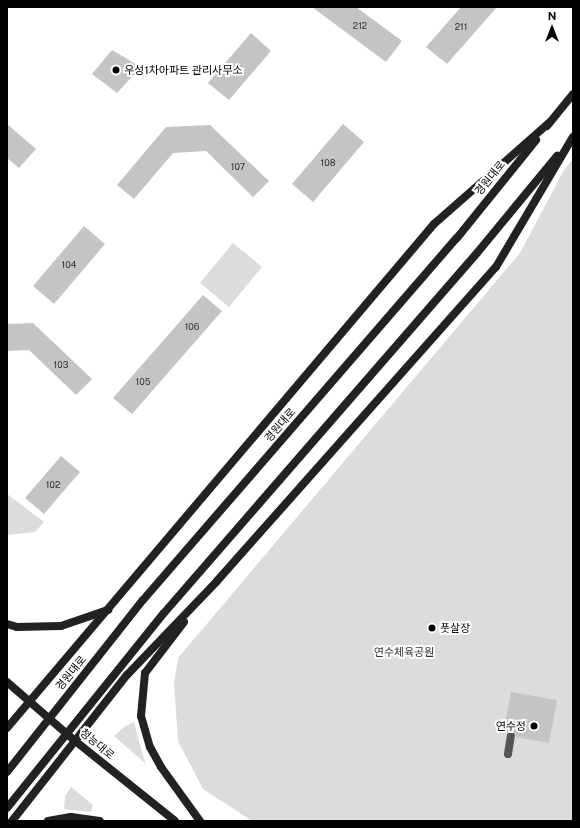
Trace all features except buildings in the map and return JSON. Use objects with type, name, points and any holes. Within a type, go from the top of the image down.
[{"type":"main road","name":"경원대로","points":[[7,772],[143,600],[457,238],[573,94]]},
{"type":"main road","points":[[7,728],[28,700],[110,608],[434,224],[550,122]]},
{"type":"main road","points":[[7,808],[164,612],[477,253],[573,137]]},
{"type":"main road","points":[[12,821],[74,740],[127,676],[217,580],[496,267],[573,137]]},
{"type":"main road","points":[[200,821],[150,747],[141,716],[141,699],[144,673],[217,580]]},
{"type":"main road","points":[[7,624],[17,627],[61,626],[110,608]]},
{"type":"main road","name":"청능대로","points":[[7,682],[74,740],[175,821]]},
{"type":"main road","points":[[48,821],[71,817],[100,821]]},
{"type":"street","points":[[508,754],[511,736]]},
{"type":"green space","name":"연수체육공원","points":[[573,159],[573,821],[252,821],[203,789],[178,741],[174,683],[178,658],[520,253],[564,170]]},
{"type":"green space","points":[[233,243],[262,267],[229,307],[200,283]]},
{"type":"green space","points":[[7,494],[44,522],[35,532],[7,535]]},
{"type":"green space","points":[[134,722],[146,764],[114,736],[124,727]]},
{"type":"green space","points":[[71,787],[93,805],[91,812],[64,809],[65,796]]},
{"type":"place","name":"우성1차아파트 관리사무소","points":[[116,70]]},
{"type":"place","name":"풋살장","points":[[432,628]]},
{"type":"place","name":"연수정","points":[[534,726]]}]
